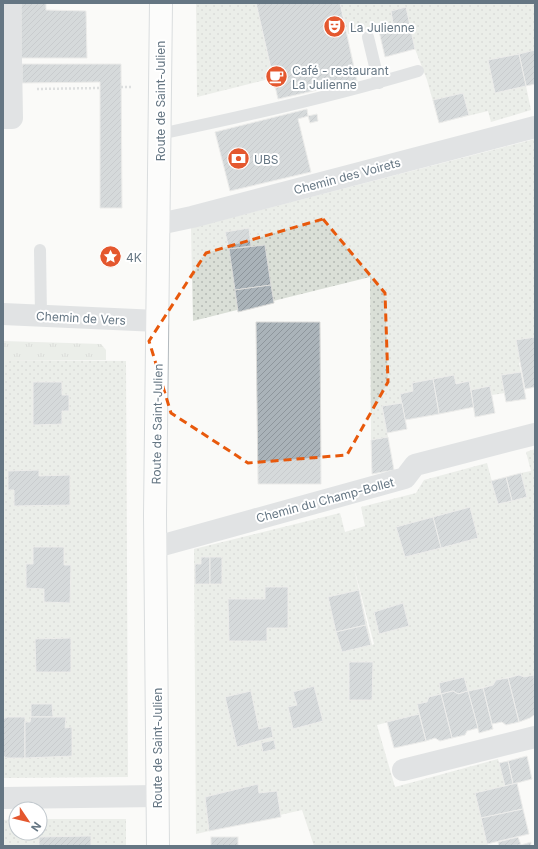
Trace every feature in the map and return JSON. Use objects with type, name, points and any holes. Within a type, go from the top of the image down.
[{"type":"main road","name":"Route de Saint-Julien","points":[[158,846],[156,547],[161,3]]},
{"type":"street","points":[[7,118],[12,90],[10,3]]},
{"type":"street","name":"Chemin des Voirets","points":[[159,224],[192,218],[535,127]]},
{"type":"street","name":"Chemin de Vers","points":[[3,314],[158,321]]},
{"type":"street","name":"Chemin du Champ-Bollet","points":[[156,547],[405,478],[415,465],[535,434]]},
{"type":"street","points":[[403,770],[535,737]]},
{"type":"street","points":[[3,798],[158,796]]},
{"type":"lane","points":[[368,37],[379,83]]},
{"type":"lane","points":[[160,134],[379,83],[418,71]]},
{"type":"lane","points":[[40,250],[41,316]]},
{"type":"path","points":[[121,87],[131,87]]},
{"type":"path","points":[[12,90],[100,88]]},
{"type":"highlighted area","points":[[323,219],[385,293],[388,382],[347,455],[248,463],[171,413],[149,341],[206,253]]},
{"type":"green space","points":[[196,3],[256,3],[273,78],[197,97]]},
{"type":"green space","points":[[340,3],[535,3],[535,84],[526,86],[531,110],[491,122],[488,111],[439,123],[427,80],[415,49],[406,8],[391,12],[393,23],[348,34]]},
{"type":"green space","points":[[535,139],[535,337],[516,340],[521,362],[519,363],[521,372],[502,375],[505,393],[492,395],[490,386],[471,390],[469,381],[400,394],[402,403],[382,406],[388,437],[371,440],[370,277],[193,321],[191,228]]},
{"type":"green space","points":[[3,341],[101,344],[106,350],[106,360],[3,360]]},
{"type":"green space","points":[[3,360],[126,361],[128,777],[3,778]]},
{"type":"green space","points":[[535,449],[535,679],[534,675],[524,677],[519,675],[496,680],[493,685],[468,691],[464,677],[439,683],[441,694],[429,697],[427,702],[417,704],[419,714],[377,725],[395,787],[498,759],[505,786],[475,793],[488,846],[314,846],[302,810],[196,834],[194,549],[340,513],[345,532],[365,526],[361,507],[416,493],[424,480],[487,463],[498,504],[527,497],[521,473],[531,471],[526,452]],"holes":[[[353,564],[374,644],[372,645]]]},
{"type":"green space","points":[[48,819],[126,819],[126,846],[3,846],[3,820],[8,820],[8,841],[48,841]]},
{"type":"building","points":[[21,3],[46,3],[46,10],[86,11],[87,58],[21,58]]},
{"type":"building","points":[[256,3],[340,3],[357,81],[278,99]]},
{"type":"building","points":[[406,7],[415,49],[385,57],[378,27],[393,23],[391,11]]},
{"type":"building","points":[[535,50],[535,84],[526,86],[519,54]]},
{"type":"building","points":[[519,54],[526,86],[495,93],[488,60]]},
{"type":"building","points":[[22,64],[121,64],[122,208],[100,208],[100,82],[22,83]]},
{"type":"building","points":[[463,93],[469,115],[439,123],[433,100]]},
{"type":"building","points":[[307,109],[308,116],[298,119],[311,172],[230,191],[215,132]]},
{"type":"building","points":[[317,114],[318,121],[310,123],[308,116]]},
{"type":"building","points":[[249,228],[251,246],[229,249],[225,232]]},
{"type":"building","points":[[265,245],[271,285],[235,290],[229,249]]},
{"type":"building","points":[[271,285],[274,303],[238,312],[235,290]]},
{"type":"building","points":[[256,322],[320,322],[321,484],[258,484]]},
{"type":"building","points":[[535,337],[535,387],[525,389],[516,340]]},
{"type":"building","points":[[521,372],[526,399],[506,402],[501,375]]},
{"type":"building","points":[[454,375],[456,384],[469,381],[474,407],[439,414],[433,379]]},
{"type":"building","points":[[433,379],[439,414],[405,420],[400,394],[413,391],[412,383]]},
{"type":"building","points":[[33,382],[62,382],[62,395],[69,395],[69,411],[62,411],[62,424],[33,425]]},
{"type":"building","points":[[490,386],[495,413],[475,417],[471,390]]},
{"type":"building","points":[[402,403],[407,429],[387,433],[382,406]]},
{"type":"building","points":[[388,437],[394,470],[372,474],[371,440]]},
{"type":"building","points":[[39,470],[39,476],[70,475],[70,505],[14,506],[14,490],[8,490],[8,471]]},
{"type":"building","points":[[521,473],[527,497],[512,501],[506,477]]},
{"type":"building","points":[[506,477],[512,501],[498,504],[491,481]]},
{"type":"building","points":[[470,507],[478,538],[441,548],[433,517]]},
{"type":"building","points":[[433,517],[441,548],[405,557],[396,527]]},
{"type":"building","points":[[33,547],[64,547],[64,565],[71,565],[70,603],[44,602],[44,589],[26,588],[26,564],[33,564]]},
{"type":"building","points":[[201,557],[210,557],[210,584],[195,584],[195,564],[201,564]]},
{"type":"building","points":[[210,557],[222,557],[222,584],[210,584]]},
{"type":"building","points":[[265,587],[288,587],[288,628],[267,628],[267,641],[229,641],[228,599],[265,599]]},
{"type":"building","points":[[359,590],[366,625],[336,632],[328,597]]},
{"type":"building","points":[[403,603],[409,626],[379,634],[374,612]]},
{"type":"building","points":[[366,625],[371,645],[342,652],[336,632]]},
{"type":"building","points":[[71,638],[71,672],[36,672],[35,639]]},
{"type":"building","points":[[349,662],[373,662],[372,700],[349,700]]},
{"type":"building","points":[[519,675],[524,677],[534,675],[535,714],[530,718],[519,722],[508,678]]},
{"type":"building","points":[[464,677],[468,691],[458,694],[453,691],[441,694],[439,683]]},
{"type":"building","points":[[508,678],[519,722],[506,725],[502,722],[492,724],[483,688],[493,685],[496,680]]},
{"type":"building","points":[[314,686],[323,721],[293,729],[288,707],[297,705],[293,692]]},
{"type":"building","points":[[483,688],[493,729],[479,733],[468,691]]},
{"type":"building","points":[[251,691],[259,729],[271,726],[273,737],[237,747],[225,697]]},
{"type":"building","points":[[453,691],[458,694],[468,691],[478,728],[467,731],[465,735],[452,738],[441,694]]},
{"type":"building","points":[[441,694],[452,738],[440,741],[435,738],[426,741],[417,704],[427,702],[429,697]]},
{"type":"building","points":[[31,704],[52,704],[53,717],[31,717]]},
{"type":"building","points":[[419,714],[426,741],[394,748],[387,722]]},
{"type":"building","points":[[7,717],[25,717],[25,758],[7,758],[3,756],[3,719]]},
{"type":"building","points":[[31,717],[66,717],[65,728],[72,727],[72,756],[25,758],[25,722],[30,722]]},
{"type":"building","points":[[274,740],[276,749],[263,752],[261,743]]},
{"type":"building","points":[[527,756],[532,779],[513,784],[508,761]]},
{"type":"building","points":[[508,761],[513,784],[505,786],[499,763]]},
{"type":"building","points":[[517,783],[523,809],[481,818],[475,793]]},
{"type":"building","points":[[258,784],[259,793],[277,791],[281,817],[209,831],[205,797]]},
{"type":"building","points":[[523,809],[529,834],[487,844],[481,818]]},
{"type":"building","points":[[91,836],[91,846],[39,846],[39,841],[48,841],[48,837]]},
{"type":"building","points":[[211,837],[238,837],[238,846],[211,846]]},
{"type":"building","points":[[518,837],[521,845],[499,846],[498,842]]},
{"type":"building","points":[[531,842],[531,846],[517,846],[521,845]]},
{"type":"place","name":"La Julienne","points":[[334,27]]},
{"type":"place","name":"Café - restaurant La Julienne","points":[[277,77]]},
{"type":"place","name":"UBS","points":[[238,159]]},
{"type":"place","name":"4K","points":[[110,257]]}]
